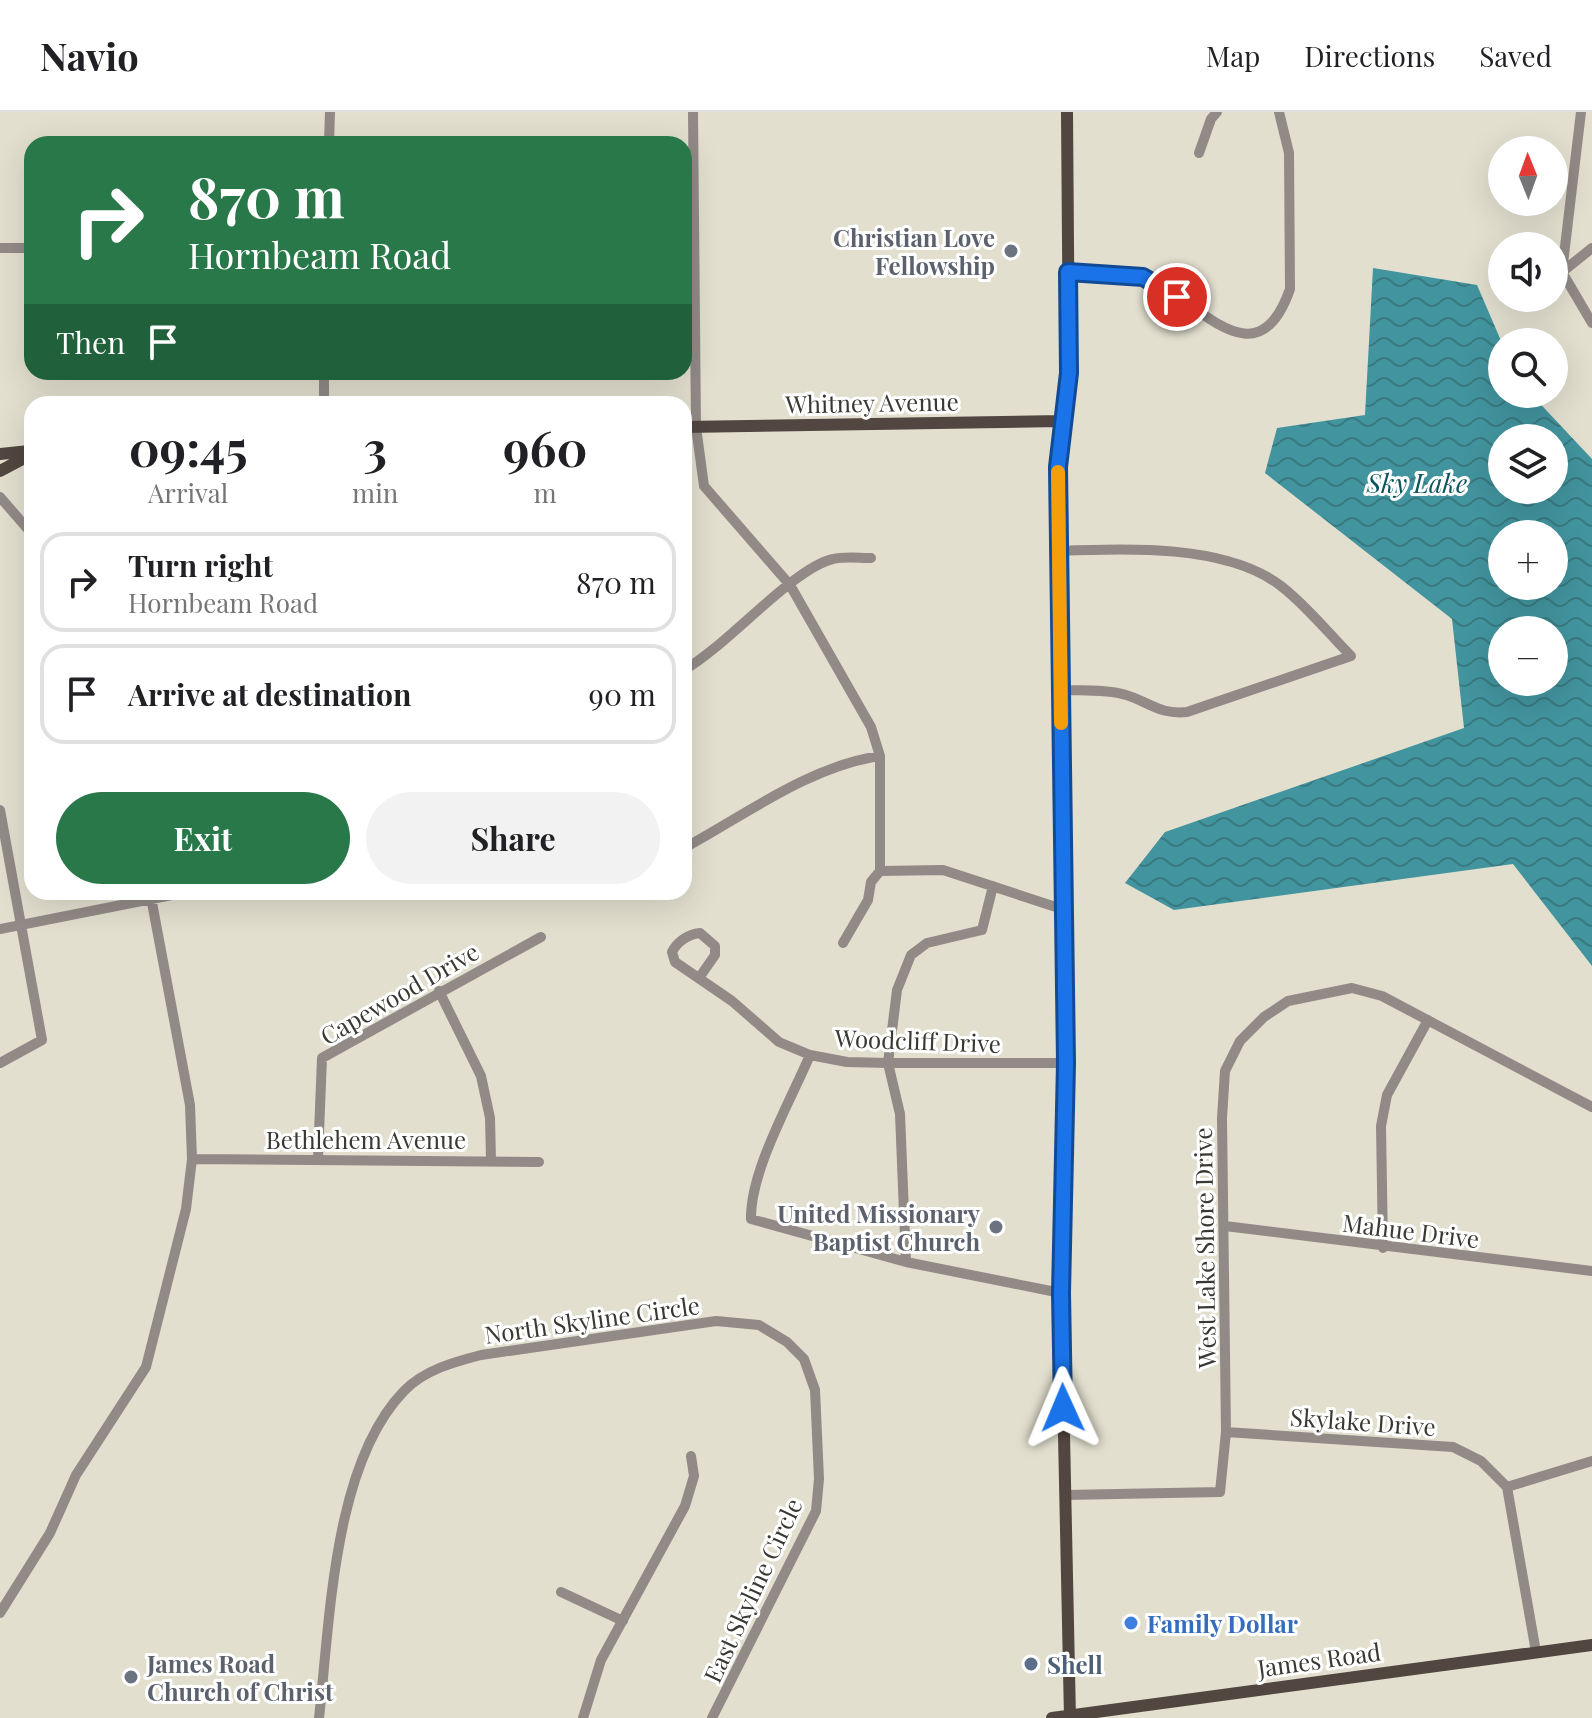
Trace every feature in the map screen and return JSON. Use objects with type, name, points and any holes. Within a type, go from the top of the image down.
[{"type":"main road","points":[[1067,112],[1069,373],[1061,421],[1059,551],[1066,1063],[1061,1293],[1070,1717]]},
{"type":"main road","name":"Whitney Avenue","points":[[692,427],[1061,421]]},
{"type":"main road","points":[[0,454],[24,452]]},
{"type":"main road","points":[[0,471],[24,457]]},
{"type":"main road","name":"James Road","points":[[1052,1718],[1592,1645]]},
{"type":"street","points":[[329,136],[330,112]]},
{"type":"street","points":[[691,136],[693,112]]},
{"type":"street","points":[[1199,153],[1211,119],[1217,112]]},
{"type":"street","points":[[1068,272],[1143,277],[1160,284],[1226,330],[1257,331],[1273,320],[1284,307],[1290,289],[1289,153],[1279,112]]},
{"type":"street","points":[[1567,232],[1581,112]]},
{"type":"street","points":[[0,248],[24,248]]},
{"type":"street","points":[[1568,267],[1592,248]]},
{"type":"street","points":[[1568,282],[1592,323]]},
{"type":"street","points":[[692,435],[704,486],[790,585],[871,727],[880,756],[880,871],[871,882],[868,900],[843,943]]},
{"type":"street","points":[[0,497],[24,525]]},
{"type":"street","points":[[1059,551],[1117,549],[1178,554],[1229,561],[1255,570],[1282,587],[1351,656],[1187,712],[1170,714],[1129,696],[1108,691],[1061,690]]},
{"type":"street","points":[[692,666],[706,658],[790,585],[833,559],[871,558]]},
{"type":"street","points":[[692,844],[821,773],[850,761],[880,756]]},
{"type":"street","points":[[0,810],[42,1040],[0,1063]]},
{"type":"street","points":[[880,871],[943,870],[1065,910]]},
{"type":"street","points":[[906,1262],[900,1114],[888,1063],[897,990],[911,955],[927,943],[982,930],[993,886]]},
{"type":"street","points":[[0,929],[132,900]]},
{"type":"street","points":[[0,1613],[50,1533],[76,1475],[146,1367],[186,1209],[192,1159],[190,1105],[152,900]]},
{"type":"street","name":"Woodcliff Drive","points":[[699,978],[715,955],[715,946],[700,933],[692,934],[672,952],[675,962],[779,1042],[810,1055],[847,1062],[1066,1063]]},
{"type":"street","name":"Capewood Drive","points":[[318,1158],[322,1058],[541,937]]},
{"type":"street","name":"West Lake Shore Drive","points":[[1065,1495],[1220,1492],[1226,1432],[1222,1118],[1225,1071],[1240,1041],[1264,1017],[1288,1001],[1352,988],[1382,996],[1428,1020]]},
{"type":"street","points":[[439,991],[481,1076],[490,1118],[491,1160]]},
{"type":"street","points":[[1383,1248],[1381,1126],[1387,1095],[1428,1020],[1592,1107]]},
{"type":"street","points":[[810,1055],[762,1166],[753,1192],[751,1219],[906,1262],[1061,1293]]},
{"type":"street","name":"Bethlehem Avenue","points":[[192,1159],[539,1162]]},
{"type":"street","name":"Mahue Drive","points":[[1225,1226],[1383,1248],[1592,1271]]},
{"type":"street","name":"North Skyline Circle","points":[[319,1718],[340,1534],[384,1416],[406,1389],[443,1366],[481,1355],[716,1321],[759,1325],[787,1342]]},
{"type":"street","name":"East Skyline Circle","points":[[712,1718],[816,1511],[819,1479],[815,1390],[804,1359],[787,1342]]},
{"type":"street","name":"Skylake Drive","points":[[1226,1432],[1453,1447],[1481,1461],[1507,1487]]},
{"type":"street","points":[[583,1718],[601,1660],[685,1506],[694,1476],[691,1456]]},
{"type":"street","points":[[1536,1652],[1507,1487],[1592,1461]]},
{"type":"street","points":[[561,1592],[623,1621]]},
{"type":"water","name":"Sky Lake","points":[[1373,268],[1477,285],[1496,328],[1488,328],[1488,408],[1544,408],[1559,424],[1488,424],[1488,504],[1568,504],[1568,433],[1592,459],[1592,966],[1513,864],[1174,910],[1125,883],[1165,832],[1464,728],[1452,619],[1265,473],[1277,428],[1365,415]]},
{"type":"slow traffic","points":[[1058,472],[1061,723]]},
{"type":"place","name":"Christian Love Fellowship","points":[[1011,251]]},
{"type":"place","name":"United Missionary Baptist Church","points":[[996,1227]]},
{"type":"place","name":"Family Dollar","points":[[1131,1623]]},
{"type":"place","name":"Shell","points":[[1031,1664]]},
{"type":"place","name":"James Road Church of Christ","points":[[131,1677]]},
{"type":"route","points":[[1063,1408],[1061,1293],[1066,1063],[1058,467],[1069,373],[1068,272],[1143,277],[1160,284],[1177,297]]}]
